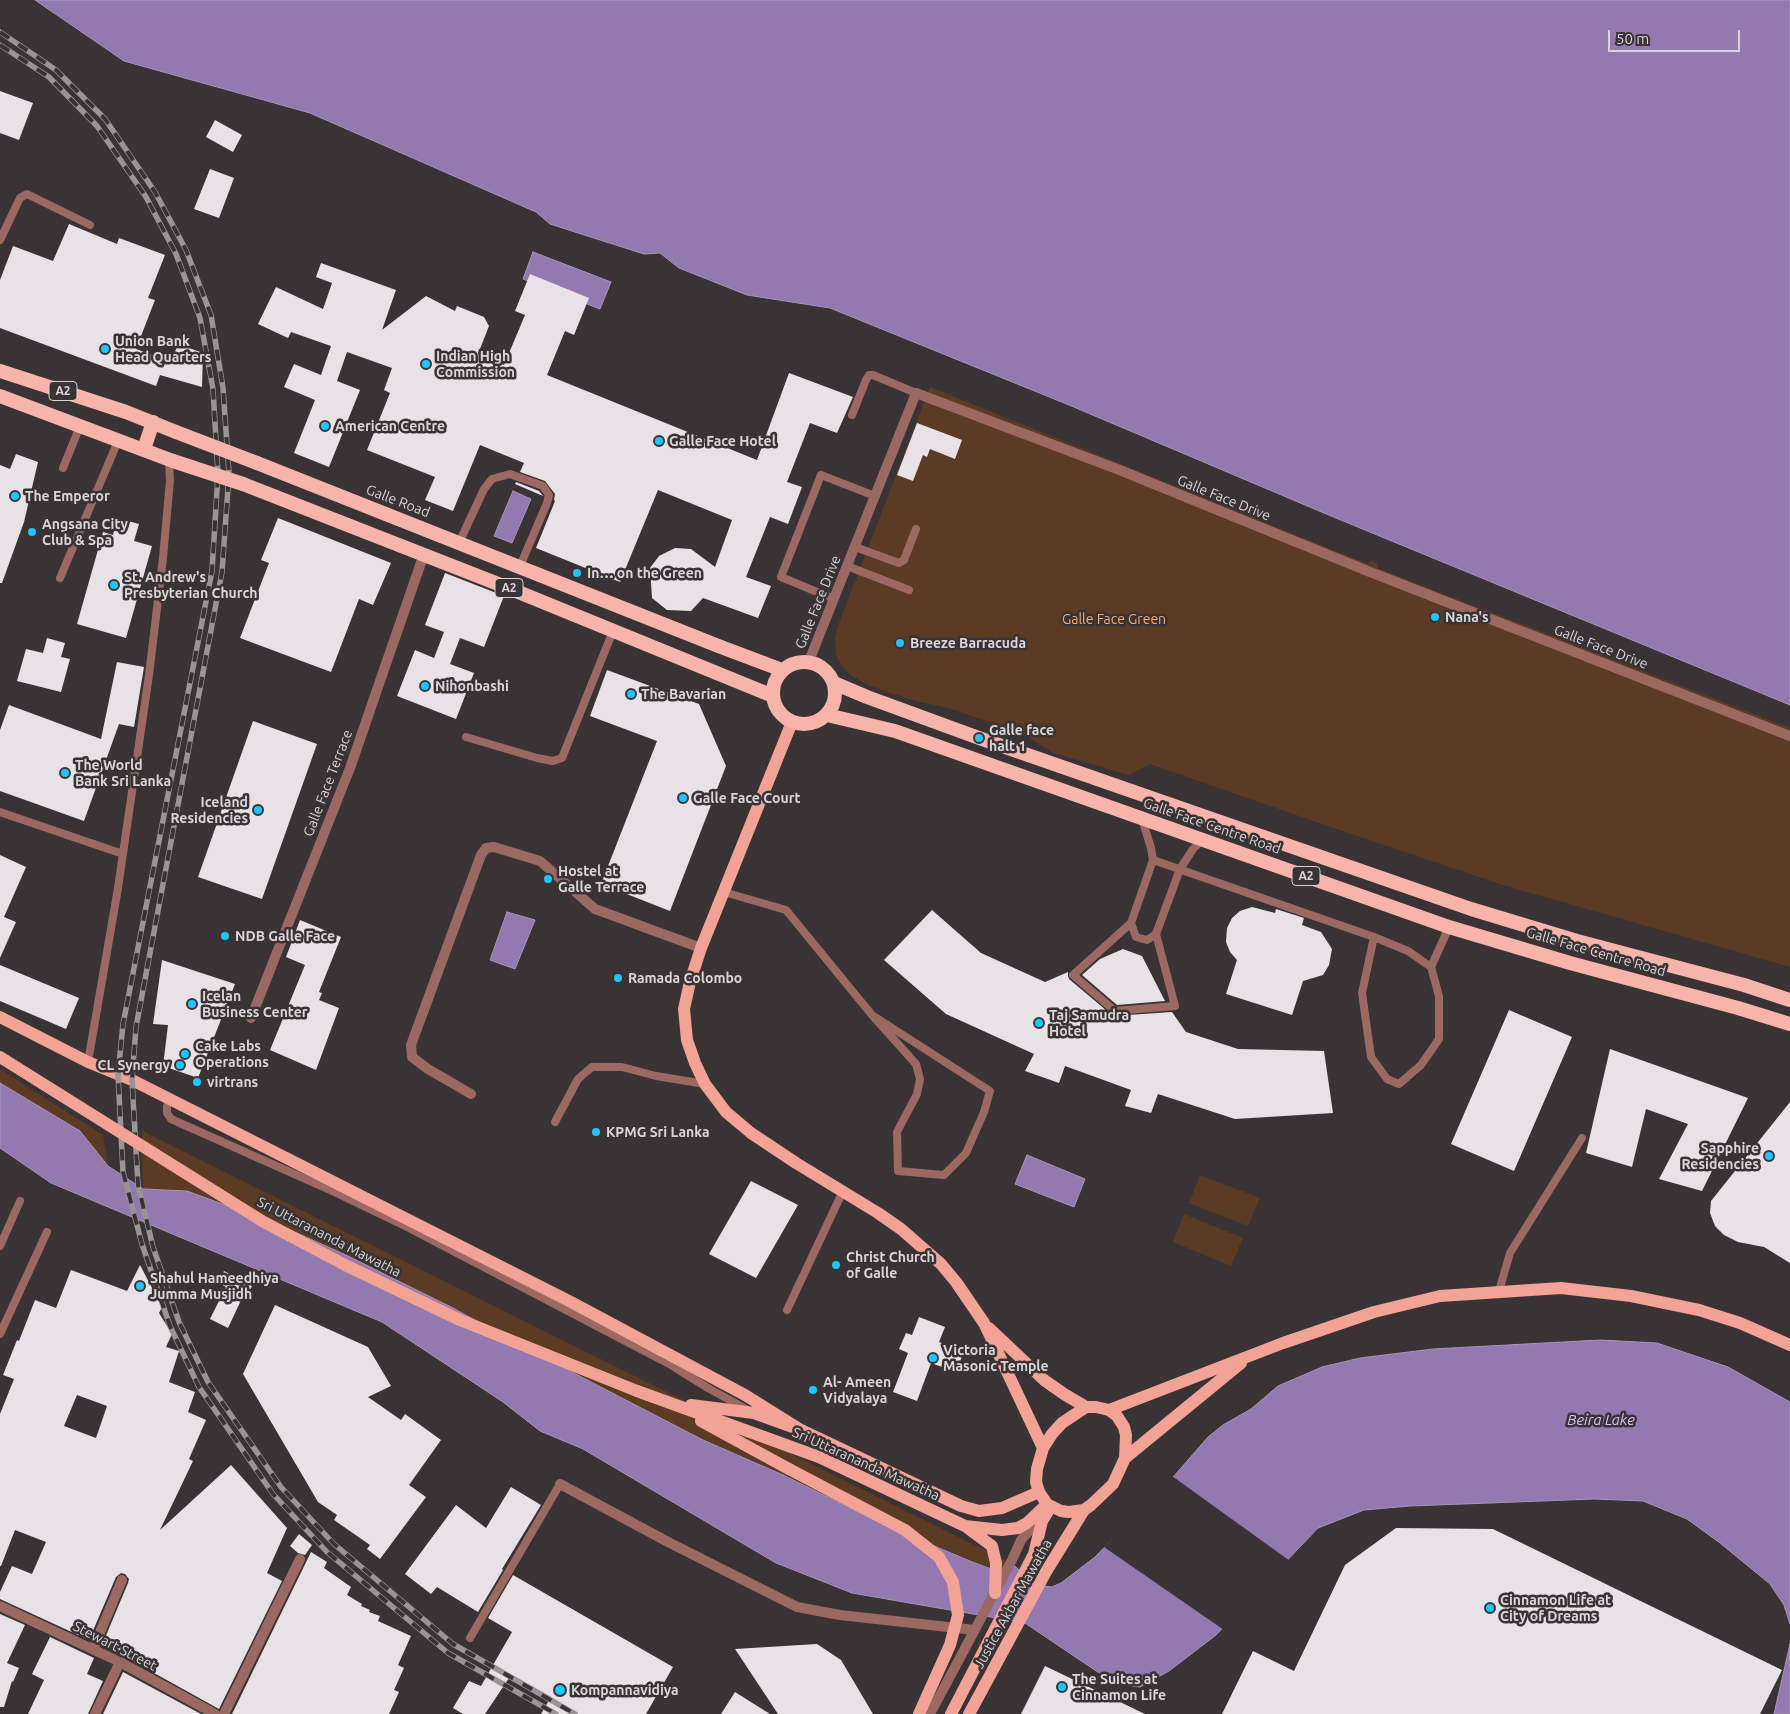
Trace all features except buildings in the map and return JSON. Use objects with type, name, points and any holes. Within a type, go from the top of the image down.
[{"type":"highway","name":"Galle Road","points":[[0,371],[153,422],[782,670]]},
{"type":"highway","name":"A2","points":[[0,396],[118,441],[243,484],[424,554],[772,696]]},
{"type":"highway","points":[[144,449],[153,422]]},
{"type":"highway","points":[[809,661],[816,663],[826,670],[834,683],[835,698],[827,715],[811,724],[801,724],[784,718],[778,711],[772,696],[776,677],[782,670],[798,662],[809,661]]},
{"type":"highway","name":"Galle Face Centre Road","points":[[834,683],[867,697],[998,744],[1462,905],[1577,941],[1744,985],[1790,1000]]},
{"type":"highway","name":"Galle Face Centre Road","points":[[827,715],[895,732],[1449,927],[1570,963],[1738,1008],[1790,1024]]},
{"type":"highway","points":[[1570,963],[1577,941]]},
{"type":"main road","points":[[792,722],[701,948],[690,982],[684,1009],[688,1040],[695,1063],[705,1084],[726,1112],[751,1133],[878,1213],[922,1246],[941,1264],[956,1282],[984,1323],[1044,1448]]},
{"type":"main road","points":[[0,1017],[88,1062],[132,1080],[170,1101],[571,1302],[745,1395],[801,1430]]},
{"type":"main road","name":"Sri Uttarananda Mawatha","points":[[0,1057],[262,1221],[345,1265],[460,1320],[637,1391],[819,1456],[966,1526],[1002,1530],[1018,1528],[1049,1505]]},
{"type":"main road","points":[[1109,1410],[1252,1354],[1374,1312],[1440,1296],[1561,1288],[1631,1296],[1699,1310],[1740,1323],[1790,1346]]},
{"type":"main road","points":[[984,1323],[1044,1380],[1086,1407],[1109,1410],[1117,1416],[1124,1427],[1126,1435],[1125,1458],[1113,1484],[1084,1510],[1061,1511],[1049,1505],[1039,1492],[1036,1482],[1037,1476],[1044,1448],[1052,1434],[1062,1422],[1086,1407]]},
{"type":"main road","points":[[1125,1458],[1252,1354]]},
{"type":"main road","points":[[666,1401],[905,1530],[939,1557],[953,1582],[958,1615],[950,1645],[920,1714]]},
{"type":"main road","name":"Sri Uttarananda Mawatha","points":[[666,1401],[754,1413],[801,1430],[961,1506],[979,1511],[1002,1508],[1039,1492]]},
{"type":"main road","name":"Justice Akbar Mawatha","points":[[951,1714],[1034,1554],[1042,1521],[1049,1505]]},
{"type":"main road","name":"Justice Akbar Mawatha","points":[[969,1714],[1047,1570],[1084,1510]]},
{"type":"main road","points":[[966,1526],[992,1546],[996,1563],[995,1593]]},
{"type":"street","name":"Galle Face Drive","points":[[809,661],[916,394],[1117,469],[1370,572],[1790,736]]},
{"type":"street","name":"Galle Face Terrace","points":[[251,1018],[350,768],[424,554]]},
{"type":"street","points":[[472,1094],[428,1069],[412,1057],[411,1045],[481,855],[486,848],[494,847],[540,861],[595,909],[701,948]]},
{"type":"street","name":"Justice Akbar Mawatha","points":[[560,1484],[670,1543],[797,1607],[840,1615],[975,1629]]},
{"type":"street","points":[[930,1714],[1014,1558],[1021,1540],[1042,1521]]},
{"type":"street","points":[[224,1714],[300,1559]]},
{"type":"street","points":[[93,1649],[122,1580]]},
{"type":"street","name":"Stewart Street","points":[[0,1606],[120,1662],[215,1714]]},
{"type":"street","points":[[95,1714],[120,1662]]},
{"type":"lane","points":[[0,240],[20,198],[27,194],[90,225]]},
{"type":"lane","points":[[852,415],[869,376],[873,375],[916,394]]},
{"type":"lane","points":[[63,468],[80,426]]},
{"type":"lane","points":[[60,578],[118,441]]},
{"type":"lane","points":[[88,1062],[123,854],[150,675],[164,558],[171,460]]},
{"type":"lane","points":[[459,543],[484,490],[492,480],[510,474],[543,486],[549,495],[520,566]]},
{"type":"lane","points":[[834,599],[781,577],[821,475],[875,496]]},
{"type":"lane","points":[[855,546],[899,563],[904,560],[916,529]]},
{"type":"lane","points":[[847,566],[909,590]]},
{"type":"lane","points":[[466,737],[537,758],[552,761],[562,758],[613,631]]},
{"type":"lane","points":[[0,812],[123,854]]},
{"type":"lane","points":[[1142,819],[1153,860],[1131,923],[1074,975],[1115,1011],[1175,1006],[1156,934],[1180,869],[1193,849],[1203,840]]},
{"type":"lane","points":[[1153,860],[1374,937],[1408,951],[1431,967]]},
{"type":"lane","points":[[724,892],[786,910],[872,1015],[916,1064],[920,1080],[917,1094],[897,1132],[898,1171],[944,1175],[966,1153],[984,1112],[990,1091],[872,1015]]},
{"type":"lane","points":[[1131,923],[1136,937],[1147,940],[1156,934]]},
{"type":"lane","points":[[1374,937],[1362,992],[1371,1056],[1388,1079],[1399,1084],[1421,1065],[1438,1039],[1439,996],[1431,967],[1449,927]]},
{"type":"lane","points":[[555,1122],[578,1079],[592,1067],[622,1067],[656,1076],[705,1084]]},
{"type":"lane","points":[[170,1101],[167,1106],[167,1113],[171,1119],[328,1189],[407,1227],[671,1365],[754,1413]]},
{"type":"lane","points":[[1499,1291],[1510,1253],[1582,1138]]},
{"type":"lane","points":[[788,1310],[843,1191]]},
{"type":"lane","points":[[0,1246],[20,1201]]},
{"type":"lane","points":[[0,1334],[47,1232]]},
{"type":"lane","points":[[470,1638],[560,1484]]},
{"type":"green space","name":"Galle Face Green","points":[[930,387],[1368,564],[1370,560],[1378,564],[1377,568],[1790,728],[1790,967],[1506,886],[1150,764],[1129,775],[1053,753],[1022,733],[948,708],[887,692],[852,676],[841,665],[836,655],[835,638],[839,623]]},
{"type":"green space","points":[[0,1069],[103,1135],[108,1166],[80,1131],[0,1083]]},
{"type":"green space","points":[[142,1131],[1013,1564],[1007,1575],[889,1527],[783,1475],[703,1440],[535,1353],[453,1308],[348,1256],[187,1191],[143,1189]]},
{"type":"green space","points":[[1200,1175],[1260,1198],[1248,1226],[1189,1203]]},
{"type":"green space","points":[[1184,1214],[1243,1238],[1231,1266],[1173,1242]]},
{"type":"water","points":[[35,0],[1790,0],[1790,705],[1331,516],[1069,405],[830,308],[747,295],[679,268],[660,253],[644,254],[550,224],[536,212],[310,113],[124,61]]},
{"type":"water","points":[[533,252],[611,282],[600,309],[523,279]]},
{"type":"water","points":[[513,491],[531,499],[512,543],[494,536]]},
{"type":"water","points":[[507,912],[535,920],[515,969],[490,960]]},
{"type":"water","name":"Beira Lake","points":[[0,1083],[80,1131],[108,1166],[143,1189],[187,1191],[277,1224],[348,1256],[453,1308],[535,1353],[703,1440],[783,1475],[889,1527],[970,1561],[1007,1575],[1013,1564],[1034,1585],[1052,1587],[1061,1583],[1095,1557],[1174,1476],[1208,1437],[1223,1425],[1251,1409],[1278,1386],[1322,1367],[1360,1358],[1433,1349],[1600,1340],[1657,1343],[1728,1367],[1790,1402],[1790,1624],[1784,1605],[1770,1584],[1687,1519],[1643,1501],[1594,1499],[1410,1506],[1364,1510],[1318,1528],[1216,1635],[1169,1671],[1140,1687],[1114,1683],[1025,1623],[852,1593],[776,1563],[583,1449],[540,1431],[503,1402],[382,1322],[51,1183],[0,1148]]},
{"type":"water","points":[[1027,1155],[1085,1179],[1074,1207],[1015,1184]]},
{"type":"water","points":[[1790,1644],[1790,1714],[1774,1714]]},
{"type":"pier","points":[[1172,1476],[1290,1561],[1224,1630],[1104,1547]]},
{"type":"railway","points":[[0,32],[56,70],[105,119],[155,192],[186,250],[211,315],[223,388],[229,474],[222,572],[136,1027],[132,1080],[138,1185],[153,1247],[179,1322],[208,1382],[281,1487],[334,1544],[453,1644],[575,1714]]},
{"type":"railway","points":[[0,45],[49,77],[97,126],[146,197],[176,254],[200,318],[213,389],[218,474],[212,571],[123,1024],[118,1075],[123,1172],[142,1244],[170,1326],[199,1387],[273,1494],[327,1552],[448,1653],[556,1714]]},
{"type":"place","name":"Union Bank Head Quarters","points":[[105,349]]},
{"type":"place","name":"Indian High Commission","points":[[426,364]]},
{"type":"place","name":"American Centre","points":[[325,426]]},
{"type":"place","name":"Galle Face Hotel","points":[[659,441]]},
{"type":"place","name":"The Emperor","points":[[15,496]]},
{"type":"place","name":"Angsana City Club & Spa","points":[[32,532]]},
{"type":"place","name":"In… on the Green","points":[[577,573]]},
{"type":"place","name":"St. Andrew's Presbyterian Church","points":[[114,585]]},
{"type":"place","name":"Nana's","points":[[1435,617]]},
{"type":"place","name":"Breeze Barracuda","points":[[900,643]]},
{"type":"place","name":"Nihonbashi","points":[[425,686]]},
{"type":"place","name":"The Bavarian","points":[[631,694]]},
{"type":"place","name":"Galle face halt 1","points":[[979,738]]},
{"type":"place","name":"The World Bank Sri Lanka","points":[[65,773]]},
{"type":"place","name":"Galle Face Court","points":[[683,798]]},
{"type":"place","name":"Iceland Residencies","points":[[258,810]]},
{"type":"place","name":"Hostel at Galle Terrace","points":[[548,879]]},
{"type":"place","name":"NDB Galle Face","points":[[225,936]]},
{"type":"place","name":"Ramada Colombo","points":[[618,978]]},
{"type":"place","name":"Icelan Business Center","points":[[192,1004]]},
{"type":"place","name":"Taj Samudra Hotel","points":[[1039,1023]]},
{"type":"place","name":"Cake Labs Operations","points":[[185,1054]]},
{"type":"place","name":"CL Synergy","points":[[180,1065]]},
{"type":"place","name":"virtrans","points":[[197,1082]]},
{"type":"place","name":"KPMG Sri Lanka","points":[[596,1132]]},
{"type":"place","name":"Sapphire Residencies","points":[[1769,1156]]},
{"type":"place","name":"Christ Church of Galle","points":[[836,1265]]},
{"type":"place","name":"Shahul Hameedhiya Jumma Musjidh","points":[[140,1286]]},
{"type":"place","name":"Victoria Masonic Temple","points":[[933,1358]]},
{"type":"place","name":"Al- Ameen Vidyalaya","points":[[813,1390]]},
{"type":"place","name":"Cinnamon Life at City of Dreams","points":[[1490,1608]]},
{"type":"place","name":"The Suites at Cinnamon Life","points":[[1062,1687]]},
{"type":"place","name":"Kompannavidiya","points":[[560,1690]]}]
